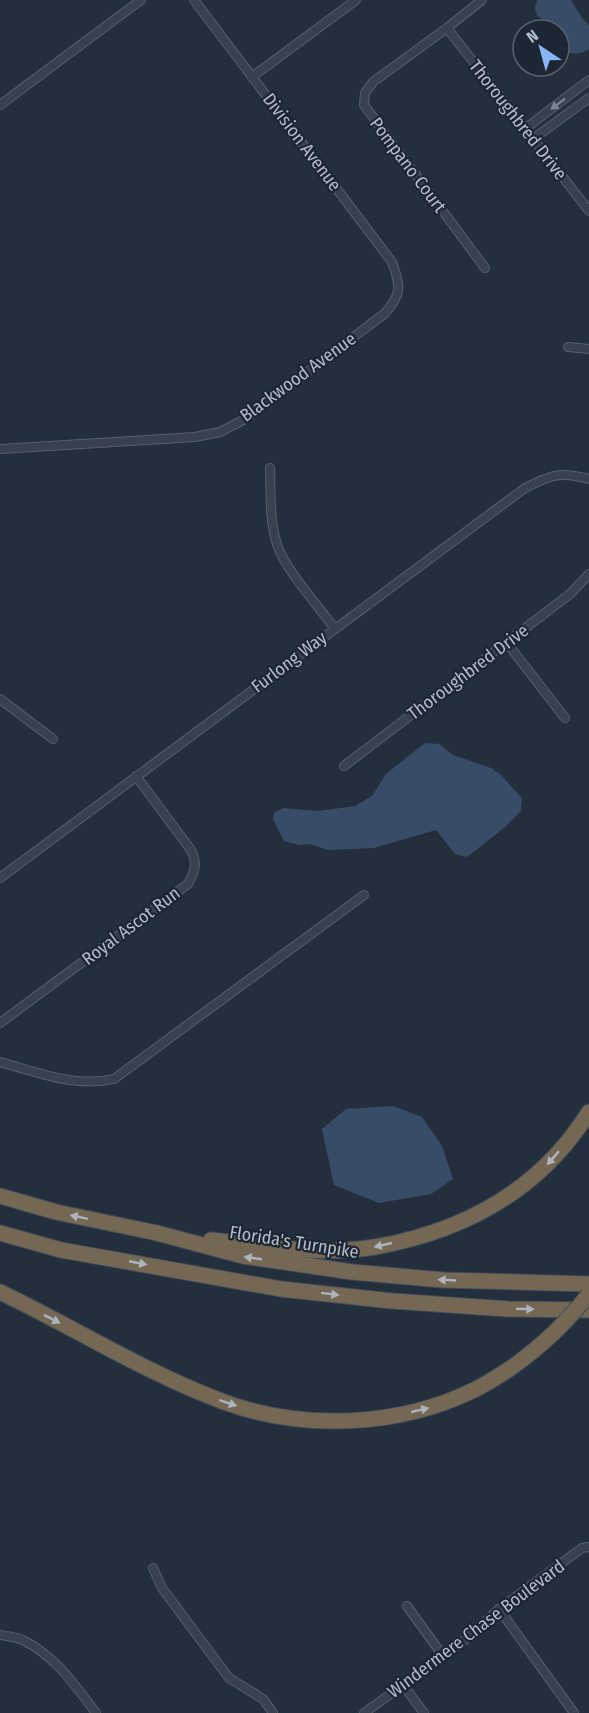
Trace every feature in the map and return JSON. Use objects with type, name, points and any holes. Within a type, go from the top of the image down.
[{"type":"highway","points":[[157,1233],[277,1248],[326,1250],[374,1247],[426,1234],[468,1220],[509,1196],[546,1166],[578,1130],[589,1112]]},
{"type":"highway","name":"Florida's Turnpike","points":[[0,1196],[56,1212],[157,1233],[243,1256],[352,1272],[443,1280],[589,1284]]},
{"type":"highway","points":[[0,1233],[61,1250],[281,1289],[404,1302],[507,1309],[589,1310]]},
{"type":"highway","points":[[0,1292],[182,1385],[226,1403],[306,1420],[349,1421],[393,1416],[435,1406],[476,1389],[542,1346],[589,1293]]},
{"type":"street","points":[[0,105],[141,0]]},
{"type":"street","name":"Division Avenue","points":[[194,0],[392,262],[398,277],[399,289]]},
{"type":"street","points":[[252,76],[356,0]]},
{"type":"street","name":"Pompano Court","points":[[482,0],[373,82],[365,93],[364,105],[485,268]]},
{"type":"street","name":"Thoroughbred Drive","points":[[447,28],[589,211]]},
{"type":"street","points":[[526,128],[589,80]]},
{"type":"street","points":[[533,140],[589,98]]},
{"type":"street","name":"Blackwood Avenue","points":[[0,449],[195,437],[220,432],[245,419],[384,314],[394,303],[399,289]]},
{"type":"street","points":[[568,347],[589,349]]},
{"type":"street","points":[[270,468],[273,526],[278,547],[286,563],[334,628]]},
{"type":"street","name":"Furlong Way","points":[[0,878],[525,488],[551,476],[571,474],[589,479]]},
{"type":"street","name":"Thoroughbred Drive","points":[[344,766],[570,594],[589,574]]},
{"type":"street","points":[[507,643],[565,718]]},
{"type":"street","points":[[0,699],[53,739]]},
{"type":"street","name":"Royal Ascot Run","points":[[0,1023],[188,884],[194,872],[196,860],[136,776]]},
{"type":"street","points":[[0,1062],[76,1082],[96,1083],[114,1079],[364,895]]},
{"type":"street","name":"Windermere Chase Boulevard","points":[[364,1713],[461,1643],[499,1610],[582,1548],[589,1547]]},
{"type":"street","points":[[153,1568],[162,1588],[229,1678],[263,1700],[273,1713]]},
{"type":"street","points":[[407,1606],[443,1656]]},
{"type":"street","points":[[499,1610],[574,1713]]},
{"type":"street","points":[[0,1635],[21,1639],[49,1656],[75,1684],[96,1713]]},
{"type":"street","points":[[403,1685],[424,1713]]},
{"type":"water","points":[[537,0],[571,0],[589,25],[589,49],[582,53],[571,53],[571,18],[541,18],[537,16],[535,8]]},
{"type":"water","points":[[425,743],[439,744],[453,755],[491,768],[501,775],[522,798],[521,811],[504,828],[467,857],[455,854],[436,830],[374,848],[328,850],[310,844],[299,845],[284,841],[273,819],[274,813],[283,808],[318,811],[355,806],[372,796],[386,774]]},
{"type":"water","points":[[393,1106],[422,1117],[442,1146],[453,1179],[431,1194],[379,1203],[334,1185],[322,1129],[346,1109]]}]
